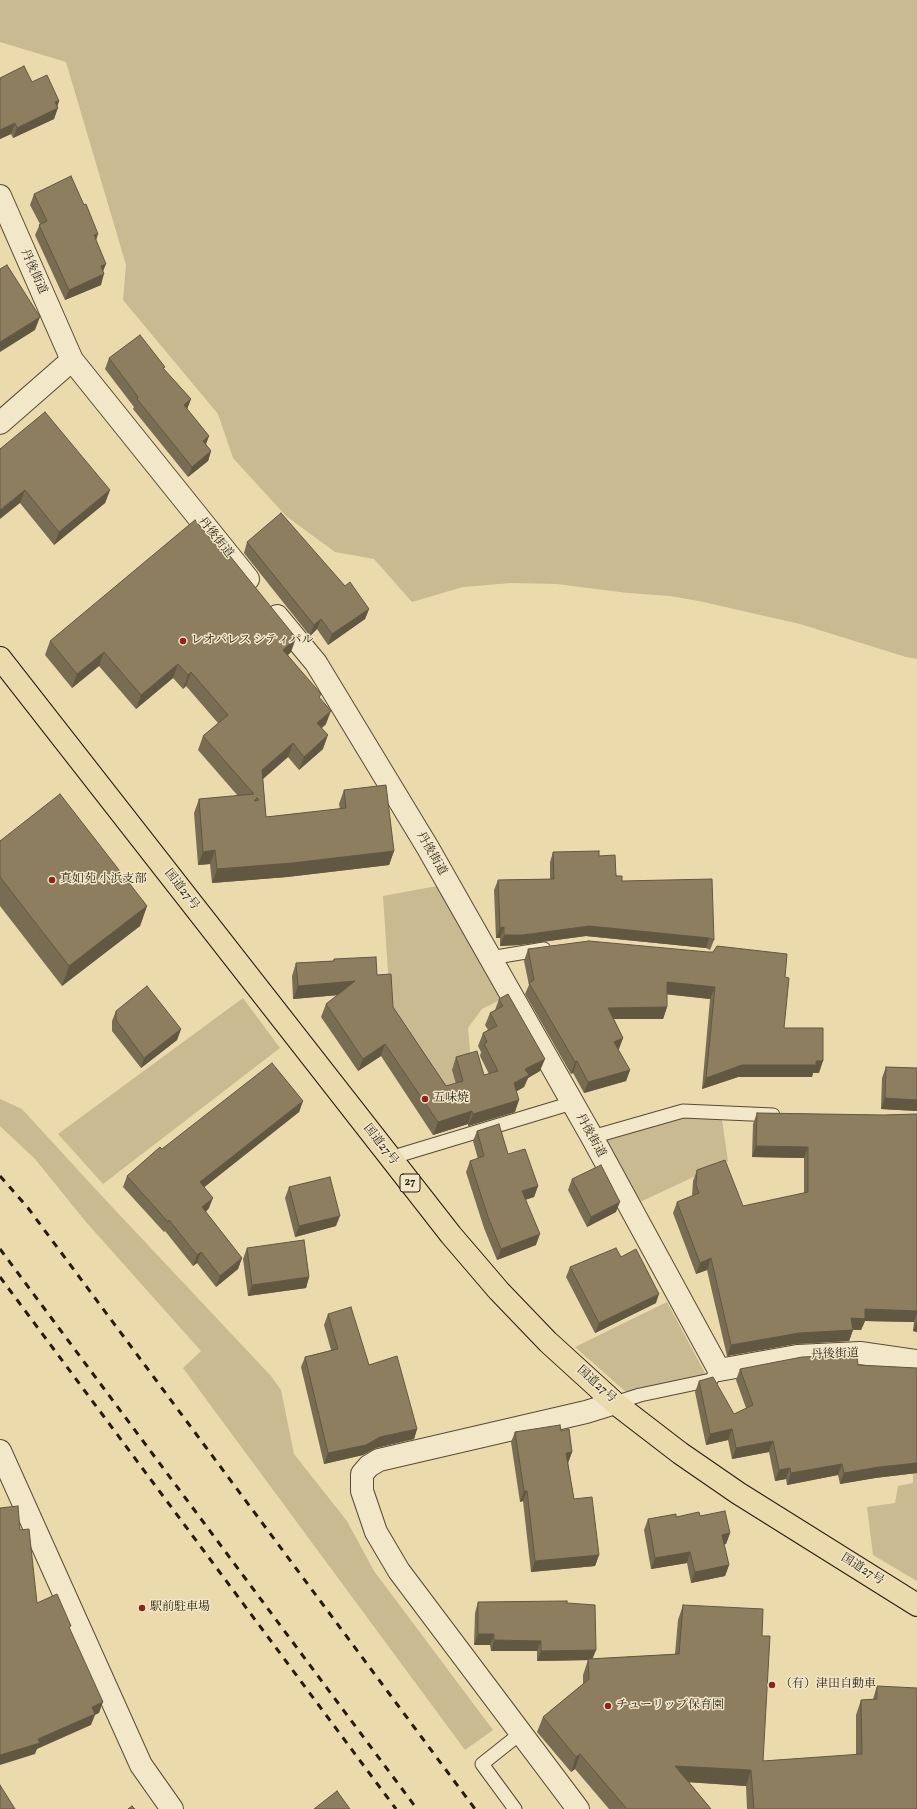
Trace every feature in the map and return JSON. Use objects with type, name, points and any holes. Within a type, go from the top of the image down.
[{"type":"highway","name":"国道27号","points":[[0,658],[451,1235],[499,1291],[548,1342],[615,1403],[680,1452],[738,1493],[917,1605]]},
{"type":"street","name":"丹後街道","points":[[0,196],[72,360],[316,663],[428,848],[592,1137],[719,1370],[804,1356],[860,1354],[917,1360]]},
{"type":"street","points":[[0,423],[72,360]]},
{"type":"street","points":[[578,1809],[399,1571],[376,1532],[362,1491],[362,1474],[369,1466],[379,1460],[586,1412],[615,1403]]},
{"type":"street","points":[[0,1451],[142,1765],[172,1809]]},
{"type":"lane","points":[[490,958],[557,947]]},
{"type":"lane","points":[[390,1158],[572,1103]]},
{"type":"lane","points":[[592,1137],[683,1111],[787,1115]]},
{"type":"lane","points":[[615,1403],[640,1395],[711,1380],[719,1370]]},
{"type":"lane","points":[[515,1809],[482,1764],[521,1733]]},
{"type":"shaded area","points":[[0,0],[917,0],[917,659],[906,657],[800,624],[699,601],[670,596],[628,593],[557,584],[511,583],[463,587],[412,602],[374,559],[335,552],[286,516],[233,458],[218,414],[123,300],[126,265],[66,62],[0,42]]},
{"type":"shaded area","points":[[437,886],[502,999],[482,1009],[468,1028],[473,1084],[444,1094],[391,1018],[383,896]]},
{"type":"shaded area","points":[[243,998],[280,1048],[103,1184],[58,1134]]},
{"type":"shaded area","points":[[0,1099],[22,1109],[271,1376],[281,1390],[294,1454],[347,1521],[374,1571],[493,1730],[465,1750],[183,1368],[201,1351],[86,1222],[35,1159],[0,1126]]},
{"type":"shaded area","points":[[683,1117],[722,1120],[728,1161],[640,1202],[606,1140]]},
{"type":"shaded area","points":[[667,1302],[706,1375],[626,1392],[575,1347]]},
{"type":"shaded area","points":[[913,1463],[917,1463],[917,1581],[873,1555],[867,1507],[895,1503],[898,1486],[913,1483]]},
{"type":"building","points":[[24,66],[32,82],[47,75],[59,101],[55,102],[58,108],[17,128],[15,123],[0,130],[0,78]]},
{"type":"building","points":[[71,176],[84,205],[86,204],[98,234],[94,235],[106,264],[101,266],[104,274],[69,290],[39,225],[47,221],[34,194]]},
{"type":"building","points":[[7,265],[40,317],[0,342],[0,269]]},
{"type":"building","points":[[140,335],[165,367],[163,368],[191,399],[184,405],[209,436],[203,441],[211,451],[192,467],[137,399],[138,397],[109,358]]},
{"type":"building","points":[[45,412],[110,490],[59,532],[25,490],[0,510],[0,449]]},
{"type":"building","points":[[281,513],[345,586],[350,582],[369,609],[332,634],[321,619],[314,625],[247,542]]},
{"type":"building","points":[[195,520],[227,559],[230,556],[296,638],[283,650],[321,694],[319,697],[331,711],[317,723],[328,735],[304,757],[293,743],[262,770],[266,817],[346,808],[344,790],[386,785],[394,851],[292,863],[217,869],[215,850],[203,852],[199,799],[254,794],[203,736],[228,715],[191,672],[188,675],[178,664],[141,695],[104,652],[77,674],[50,641]]},
{"type":"building","name":"真如苑 小浜支部","points":[[60,794],[147,906],[69,966],[0,877],[0,841]]},
{"type":"building","points":[[599,851],[599,856],[615,855],[616,876],[622,876],[622,881],[712,879],[714,940],[709,938],[589,926],[523,935],[504,935],[504,927],[500,928],[498,880],[554,879],[553,852]]},
{"type":"building","points":[[589,941],[708,952],[713,952],[717,946],[787,954],[785,977],[789,978],[784,1028],[823,1028],[823,1061],[816,1061],[816,1065],[742,1065],[706,1078],[715,987],[667,982],[667,1007],[608,1008],[623,1038],[614,1042],[630,1070],[588,1082],[577,1061],[575,1062],[529,983],[534,980],[528,949]]},
{"type":"building","points":[[376,957],[377,975],[391,974],[393,1007],[446,1086],[463,1081],[456,1057],[477,1051],[484,1075],[498,1071],[484,1044],[487,1042],[483,1033],[497,1026],[490,1013],[503,1006],[499,999],[508,994],[545,1059],[525,1069],[529,1075],[514,1083],[519,1100],[473,1114],[472,1111],[438,1122],[385,1044],[363,1059],[326,1004],[355,981],[298,986],[296,963]]},
{"type":"building","points":[[147,986],[181,1029],[144,1058],[116,1020],[116,1011]]},
{"type":"building","points":[[272,1063],[303,1101],[200,1182],[213,1198],[202,1207],[242,1258],[220,1276],[201,1252],[197,1255],[169,1220],[168,1222],[127,1176],[160,1147],[162,1149]]},
{"type":"building","points":[[886,1067],[917,1068],[917,1100],[885,1098]]},
{"type":"building","points":[[757,1113],[884,1115],[917,1114],[917,1311],[865,1309],[865,1319],[851,1318],[853,1330],[799,1333],[731,1345],[711,1258],[700,1263],[677,1202],[699,1193],[696,1185],[697,1170],[725,1160],[743,1206],[808,1192],[808,1147],[756,1146]]},
{"type":"building","points":[[499,1124],[508,1154],[525,1149],[538,1186],[522,1191],[540,1234],[501,1249],[488,1217],[470,1161],[484,1156],[477,1131]]},
{"type":"building","points":[[601,1165],[620,1202],[591,1217],[572,1179]]},
{"type":"building","points":[[330,1177],[340,1216],[299,1226],[289,1187]]},
{"type":"building","points":[[304,1240],[309,1277],[252,1285],[247,1248]]},
{"type":"building","points":[[616,1248],[621,1257],[636,1249],[659,1294],[599,1323],[570,1267]]},
{"type":"building","points":[[351,1307],[369,1365],[397,1356],[417,1429],[380,1437],[366,1445],[328,1453],[305,1357],[338,1349],[328,1314]]},
{"type":"building","points":[[857,1355],[858,1365],[917,1368],[917,1463],[844,1473],[842,1464],[791,1473],[790,1468],[779,1470],[773,1441],[736,1448],[732,1429],[710,1434],[699,1381],[713,1377],[734,1414],[753,1405],[740,1369],[802,1357]]},
{"type":"building","points":[[560,1425],[561,1431],[569,1429],[572,1452],[566,1453],[574,1499],[592,1497],[599,1555],[535,1561],[527,1491],[524,1491],[515,1432]]},
{"type":"building","points":[[18,1506],[20,1530],[29,1529],[37,1603],[57,1594],[71,1626],[69,1627],[103,1702],[92,1707],[95,1714],[38,1739],[40,1743],[0,1755],[0,1508]]},
{"type":"building","points":[[725,1511],[730,1533],[722,1535],[729,1565],[695,1572],[690,1552],[655,1558],[648,1519],[676,1514],[676,1517],[699,1512],[700,1516]]},
{"type":"building","points":[[567,1601],[567,1603],[595,1605],[596,1650],[541,1651],[541,1641],[494,1640],[494,1634],[478,1634],[478,1602]]},
{"type":"building","points":[[683,1605],[763,1609],[762,1636],[770,1636],[763,1761],[862,1754],[861,1700],[877,1699],[877,1686],[917,1688],[917,1809],[754,1809],[751,1770],[675,1766],[711,1809],[627,1809],[580,1754],[576,1757],[543,1717],[589,1679],[588,1659],[679,1654]]},
{"type":"building","points":[[0,1785],[15,1809],[0,1809]]},
{"type":"building","points":[[337,1791],[350,1809],[314,1809]]},
{"type":"building","points":[[132,1806],[135,1809],[128,1809]]},
{"type":"railway","points":[[0,1176],[28,1208],[475,1809]]},
{"type":"railway","points":[[0,1249],[417,1809]]},
{"type":"railway","points":[[0,1277],[396,1809]]},
{"type":"place","name":"レオパレス シティパル","points":[[183,641]]},
{"type":"place","name":"真如苑 小浜支部","points":[[52,880]]},
{"type":"place","name":"五味焼","points":[[425,1099]]},
{"type":"place","name":"駅前駐車場","points":[[142,1608]]},
{"type":"place","name":"（有）津田自動車","points":[[772,1685]]},
{"type":"place","name":"チューリップ保育園","points":[[608,1706]]}]
